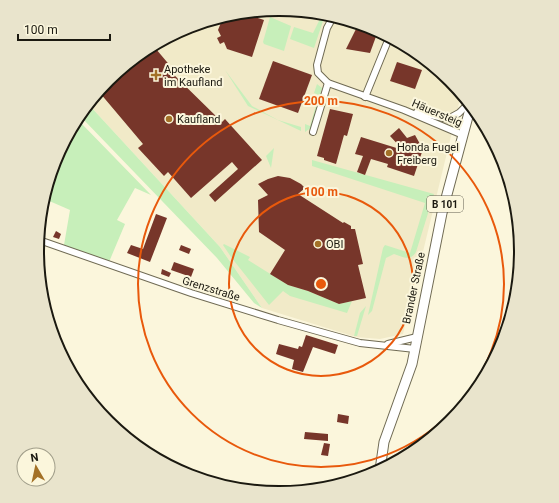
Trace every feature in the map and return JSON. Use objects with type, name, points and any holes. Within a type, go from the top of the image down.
[{"type":"main road","name":"Brander Straße","points":[[381,464],[384,442],[415,349],[442,213],[469,112]]},
{"type":"street","points":[[313,132],[328,83],[318,73],[317,65],[327,28],[331,22]]},
{"type":"street","points":[[365,97],[387,42]]},
{"type":"street","name":"Häuersteig","points":[[328,83],[464,131]]},
{"type":"street","name":"Häuersteig","points":[[448,119],[459,113],[465,106]]},
{"type":"street","name":"Häuersteig","points":[[404,110],[448,119],[464,131]]},
{"type":"street","name":"Grenzstraße","points":[[45,242],[153,281],[278,320],[353,341],[415,349]]},
{"type":"street","name":"Grenzstraße","points":[[381,345],[417,337]]},
{"type":"shaded area","points":[[280,16],[310,18],[340,24],[355,28],[384,40],[410,56],[435,74],[460,100],[403,334],[380,339],[356,337],[262,308],[220,247],[93,109],[102,96],[124,74],[175,40],[204,28],[249,18]]},
{"type":"green space","points":[[270,17],[291,26],[284,51],[264,44],[263,42]]},
{"type":"green space","points":[[320,20],[323,21],[314,48],[290,39],[294,27],[313,33]]},
{"type":"green space","points":[[225,70],[252,106],[278,120],[301,127],[301,131],[248,106]]},
{"type":"green space","points":[[317,84],[322,88],[312,127],[305,132],[305,124],[310,126],[319,95],[314,93]]},
{"type":"green space","points":[[93,109],[220,247],[262,308],[254,303],[217,258],[84,120]]},
{"type":"green space","points":[[82,124],[151,195],[135,188],[117,220],[125,224],[109,262],[64,245],[70,210],[50,201],[56,176],[62,161],[68,147]]},
{"type":"green space","points":[[274,148],[271,168],[266,156]]},
{"type":"green space","points":[[312,160],[434,194],[416,252],[409,258],[394,254],[386,258],[372,311],[368,315],[383,248],[385,245],[410,253],[425,203],[312,166]]},
{"type":"green space","points":[[224,244],[250,257],[248,260],[288,285],[308,291],[339,304],[352,301],[347,313],[290,296],[283,291],[269,305],[231,257],[223,245]]},
{"type":"green space","points":[[366,306],[357,336],[354,336],[360,313]]},
{"type":"building","points":[[249,18],[256,18],[264,20],[252,57],[227,49],[224,42],[220,44],[217,38],[221,36],[218,30],[221,24]]},
{"type":"building","points":[[356,28],[376,37],[370,53],[346,49]]},
{"type":"building","points":[[157,51],[172,68],[169,70],[222,122],[225,119],[262,160],[215,202],[209,195],[238,169],[232,162],[191,198],[168,172],[164,176],[138,148],[143,144],[102,96],[124,74]]},
{"type":"building","points":[[273,61],[312,75],[298,113],[259,99]]},
{"type":"building","points":[[397,62],[422,70],[415,89],[390,81]]},
{"type":"building","points":[[330,109],[353,114],[347,136],[344,135],[336,164],[317,156]]},
{"type":"building","name":"Honda Fugel Freiberg","points":[[399,128],[407,138],[415,135],[420,144],[418,145],[422,152],[414,176],[387,167],[388,164],[371,159],[365,175],[357,172],[363,156],[355,154],[361,137],[403,150],[390,136]]},
{"type":"building","name":"OBI","points":[[278,176],[290,178],[301,184],[305,188],[298,194],[343,223],[344,222],[351,226],[351,229],[355,229],[363,264],[358,265],[366,298],[339,304],[308,291],[288,285],[270,274],[285,250],[259,232],[258,200],[268,195],[258,184]]},
{"type":"building","points":[[156,214],[167,218],[150,262],[127,253],[131,245],[143,249]]},
{"type":"building","points":[[56,231],[61,234],[59,239],[53,237]]},
{"type":"building","points":[[181,245],[191,249],[189,254],[179,250]]},
{"type":"building","points":[[174,262],[194,269],[191,277],[171,270]]},
{"type":"building","points":[[162,269],[171,273],[169,277],[161,274]]},
{"type":"building","points":[[306,335],[338,345],[335,354],[313,347],[303,372],[292,369],[294,360],[276,354],[279,344],[298,349],[299,346],[302,347]]},
{"type":"building","points":[[338,414],[349,416],[348,424],[337,422]]},
{"type":"building","points":[[305,432],[328,434],[328,441],[304,439]]},
{"type":"building","points":[[324,443],[330,444],[328,456],[321,455]]},
{"type":"place","name":"Apotheke im Kaufland","points":[[156,75]]},
{"type":"place","name":"Kaufland","points":[[169,119]]},
{"type":"place","name":"Honda Fugel Freiberg","points":[[389,153]]},
{"type":"place","name":"OBI","points":[[318,244]]}]
